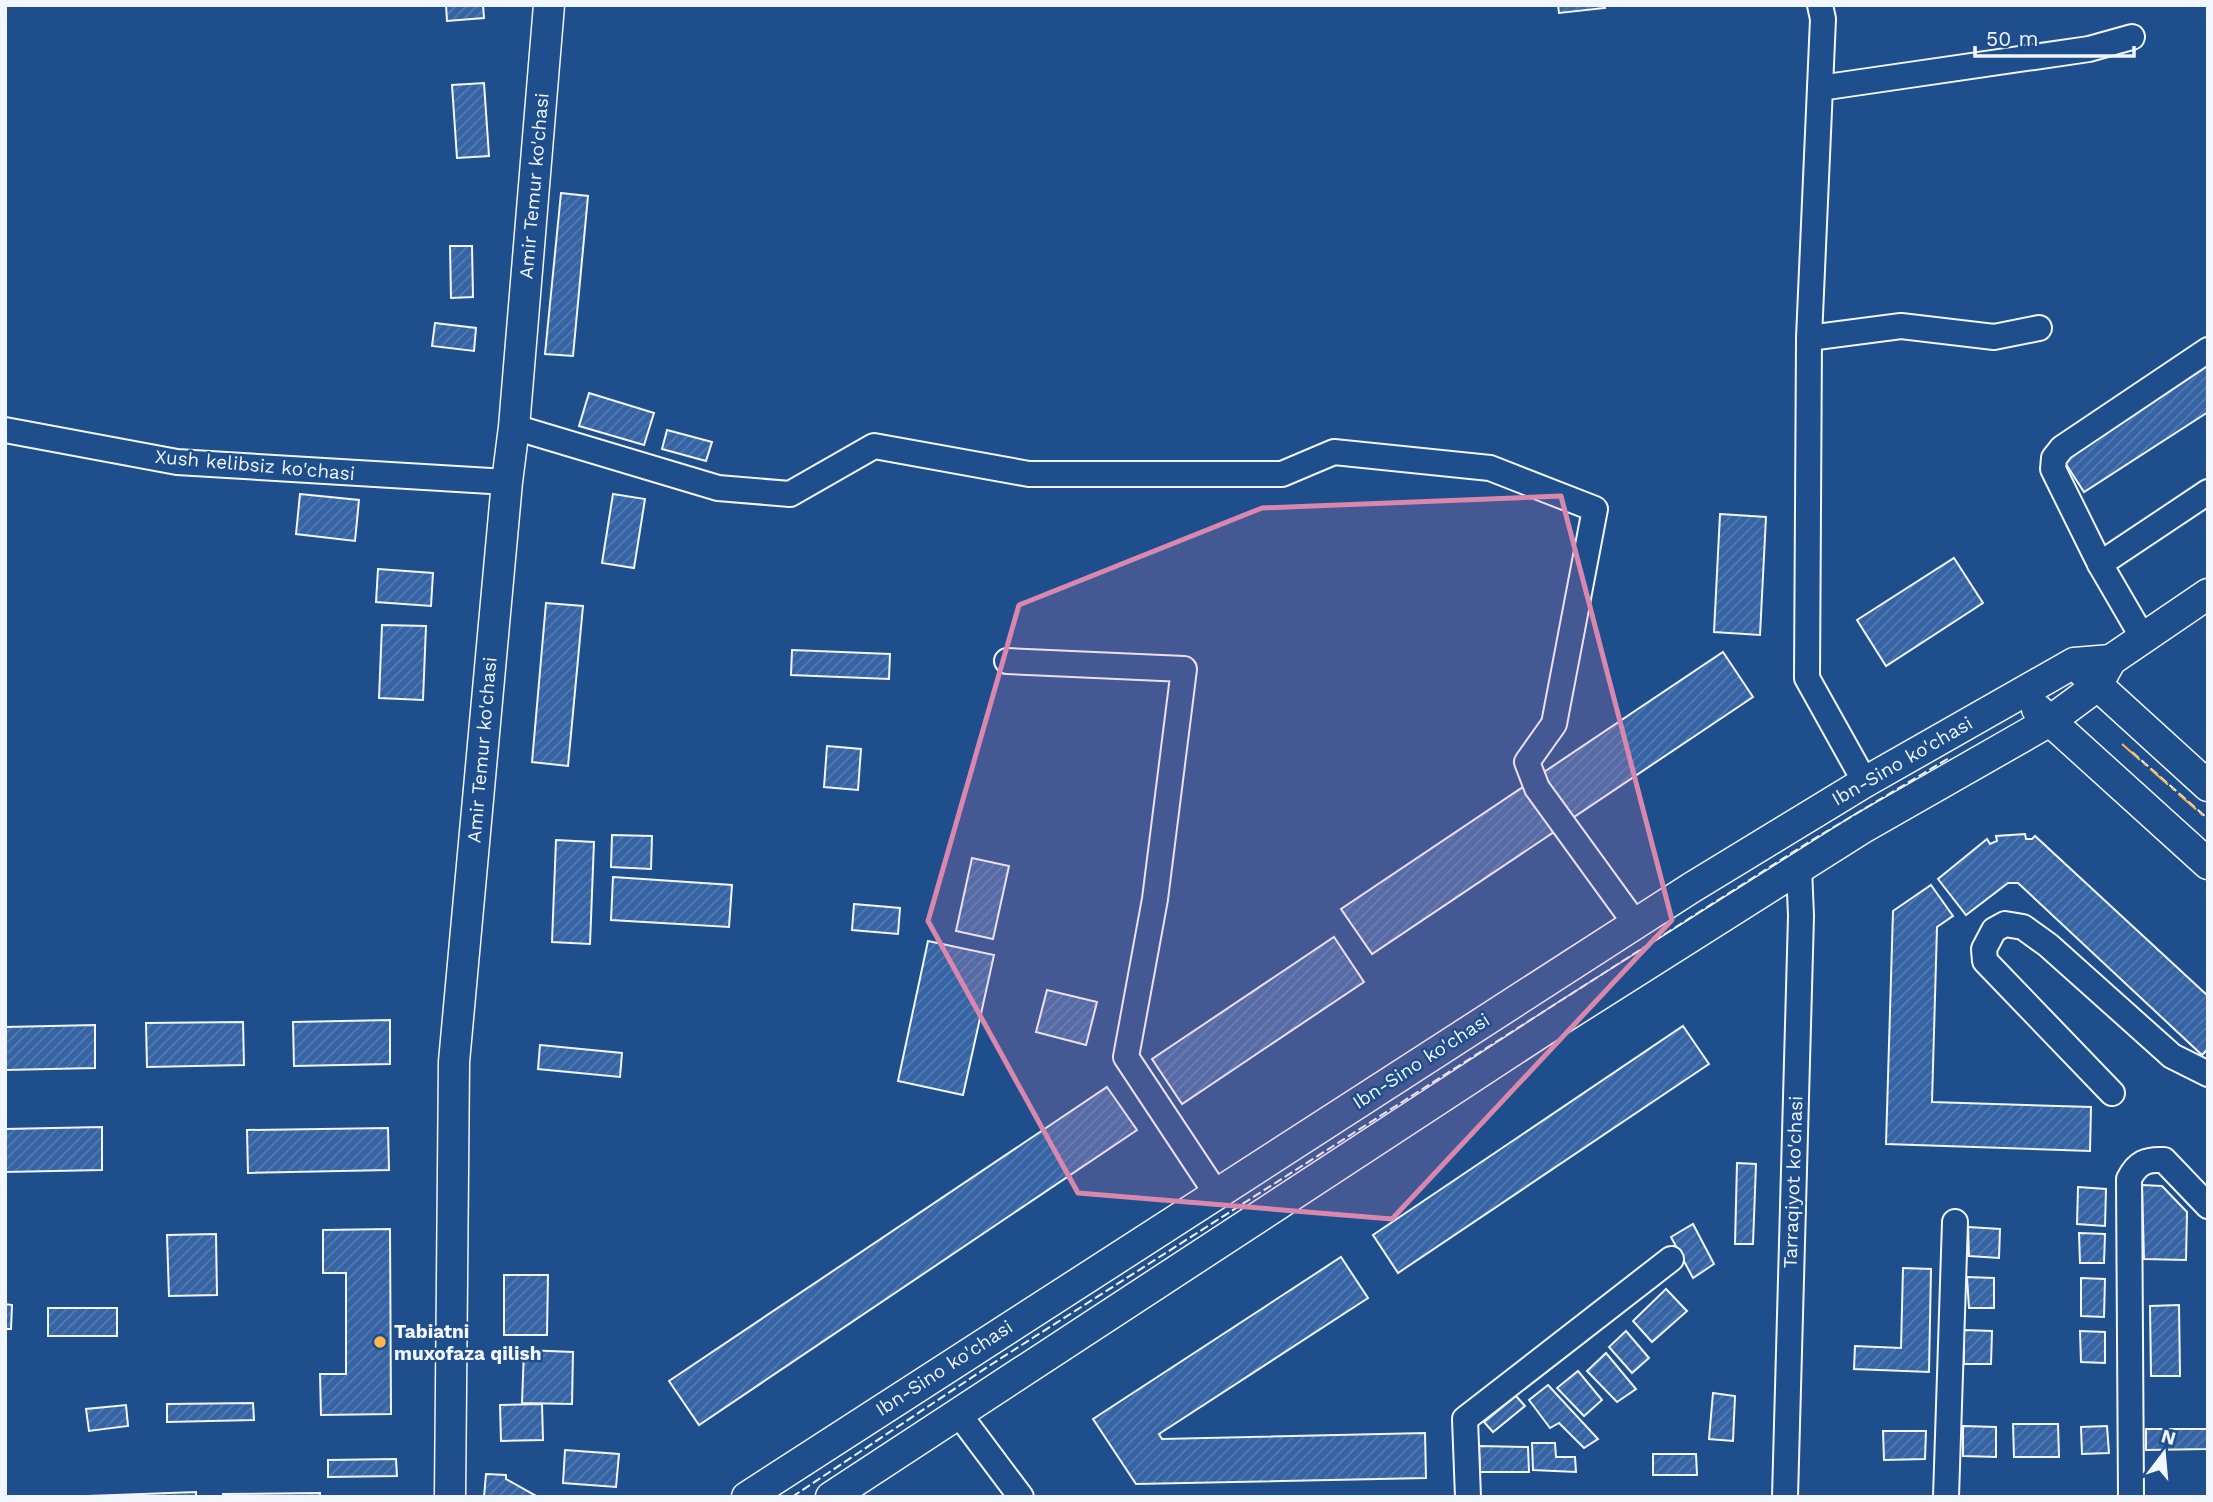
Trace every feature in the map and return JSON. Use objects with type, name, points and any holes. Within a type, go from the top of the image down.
[{"type":"main road","name":"Amir Temur ko'chasi","points":[[450,1497],[454,1062],[514,427],[549,5]]},
{"type":"main road","name":"Ibn-Sino ko'chasi","points":[[831,1497],[1564,1017],[1861,829],[2050,721],[2096,687],[2111,660],[2208,594]]},
{"type":"main road","name":"Ibn-Sino ko'chasi","points":[[747,1497],[1636,923],[1865,782],[2074,663],[2111,660]]},
{"type":"main road","points":[[2074,663],[2096,687],[2208,786]]},
{"type":"main road","points":[[2020,693],[2208,864]]},
{"type":"street","points":[[1824,10],[1810,338],[1807,678],[1865,782]]},
{"type":"street","points":[[1820,88],[2089,49],[2132,37]]},
{"type":"street","points":[[1810,338],[1901,326],[1994,337],[2039,328]]},
{"type":"street","points":[[2143,638],[2100,564],[2053,470],[2054,458],[2062,448],[2208,350]]},
{"type":"street","points":[[514,427],[719,488],[790,494],[874,446],[1029,474],[1282,474],[1334,452],[1490,468],[1595,509],[1554,724],[1527,762],[1537,788],[1636,923]]},
{"type":"street","name":"Xush kelibsiz ko'chasi","points":[[5,430],[177,462],[507,482]]},
{"type":"street","points":[[2100,564],[2208,492]]},
{"type":"street","points":[[1007,661],[1184,669],[1155,899],[1126,1057],[1216,1193]]},
{"type":"street","name":"Tarraqiyot ko'chasi","points":[[1785,1497],[1801,916],[1799,868]]},
{"type":"street","points":[[2112,1093],[1985,961],[1984,949],[1994,930],[2006,924],[2031,933],[2099,989],[2172,1056],[2208,1074]]},
{"type":"street","points":[[2131,1497],[2129,1179],[2135,1167],[2142,1163],[2150,1159],[2164,1160],[2208,1206]]},
{"type":"street","points":[[1946,1497],[1955,1222]]},
{"type":"street","points":[[1468,1497],[1465,1419],[1671,1259]]},
{"type":"street","points":[[958,1413],[1021,1497]]},
{"type":"highlighted area","points":[[1561,496],[1672,920],[1392,1219],[1078,1193],[928,921],[1019,605],[1262,508]]},
{"type":"building","points":[[446,5],[483,5],[484,18],[447,21]]},
{"type":"building","points":[[1558,5],[1604,5],[1605,8],[1559,13]]},
{"type":"building","points":[[484,83],[489,156],[457,158],[452,85]]},
{"type":"building","points":[[561,193],[588,196],[573,356],[545,354]]},
{"type":"building","points":[[450,246],[472,246],[473,297],[451,298]]},
{"type":"building","points":[[435,323],[476,328],[474,351],[432,346]]},
{"type":"building","points":[[2208,364],[2208,412],[2084,492],[2062,458]]},
{"type":"building","points":[[589,393],[654,413],[644,445],[579,426]]},
{"type":"building","points":[[667,430],[712,442],[706,461],[662,449]]},
{"type":"building","points":[[300,494],[359,500],[355,541],[296,534]]},
{"type":"building","points":[[613,494],[645,499],[634,568],[602,563]]},
{"type":"building","points":[[1720,514],[1766,517],[1760,635],[1714,632]]},
{"type":"building","points":[[1954,558],[1983,603],[1886,666],[1857,620]]},
{"type":"building","points":[[378,569],[433,573],[431,606],[376,602]]},
{"type":"building","points":[[546,603],[583,606],[568,766],[532,762]]},
{"type":"building","points":[[382,625],[426,626],[423,700],[379,698]]},
{"type":"building","points":[[792,650],[890,654],[889,679],[791,675]]},
{"type":"building","points":[[1723,652],[1753,697],[1571,819],[1541,774]]},
{"type":"building","points":[[827,746],[861,749],[858,790],[824,787]]},
{"type":"building","points":[[1523,787],[1554,832],[1372,954],[1341,909]]},
{"type":"building","points":[[2025,834],[2026,839],[2035,836],[2208,996],[2208,1049],[2202,1055],[2018,883],[2008,883],[1966,915],[1938,879],[1987,839],[1990,844],[1997,841],[1996,836]]},
{"type":"building","points":[[612,835],[652,836],[651,869],[611,867]]},
{"type":"building","points":[[556,840],[594,842],[590,944],[552,942]]},
{"type":"building","points":[[972,858],[1009,866],[993,939],[956,931]]},
{"type":"building","points":[[613,877],[732,885],[729,927],[611,920]]},
{"type":"building","points":[[1931,885],[1953,916],[1937,927],[1932,1102],[2091,1107],[2090,1151],[1886,1144],[1893,911]]},
{"type":"building","points":[[854,904],[900,908],[898,934],[852,930]]},
{"type":"building","points":[[1334,937],[1364,982],[1182,1104],[1152,1059]]},
{"type":"building","points":[[928,941],[994,955],[963,1095],[898,1081]]},
{"type":"building","points":[[1047,990],[1097,1002],[1086,1045],[1036,1032]]},
{"type":"building","points":[[390,1020],[390,1064],[294,1066],[293,1022]]},
{"type":"building","points":[[243,1022],[244,1065],[147,1067],[146,1023]]},
{"type":"building","points":[[95,1025],[95,1068],[5,1070],[5,1027]]},
{"type":"building","points":[[1683,1026],[1709,1064],[1398,1273],[1373,1235]]},
{"type":"building","points":[[540,1045],[622,1053],[620,1077],[538,1069]]},
{"type":"building","points":[[1107,1087],[1137,1130],[699,1425],[669,1381]]},
{"type":"building","points":[[102,1127],[102,1170],[5,1172],[5,1129]]},
{"type":"building","points":[[388,1128],[389,1170],[248,1173],[247,1130]]},
{"type":"building","points":[[1737,1163],[1756,1164],[1753,1244],[1735,1244]]},
{"type":"building","points":[[2142,1185],[2162,1186],[2187,1212],[2186,1260],[2144,1259]]},
{"type":"building","points":[[2078,1187],[2106,1189],[2105,1226],[2077,1224]]},
{"type":"building","points":[[1693,1224],[1714,1264],[1693,1278],[1671,1237]]},
{"type":"building","points":[[1968,1227],[2000,1229],[1999,1258],[1969,1256]]},
{"type":"building","points":[[390,1229],[391,1414],[321,1415],[320,1374],[346,1374],[346,1273],[323,1273],[323,1230]]},
{"type":"building","points":[[2079,1233],[2105,1234],[2104,1263],[2080,1263]]},
{"type":"building","points":[[216,1234],[217,1295],[169,1296],[167,1235]]},
{"type":"building","points":[[1341,1257],[1368,1298],[1159,1434],[1162,1439],[1425,1433],[1426,1478],[1136,1484],[1093,1419]]},
{"type":"building","points":[[1903,1268],[1931,1269],[1929,1372],[1854,1369],[1855,1346],[1901,1348]]},
{"type":"building","points":[[504,1275],[548,1275],[547,1335],[504,1335]]},
{"type":"building","points":[[1967,1277],[1994,1278],[1994,1308],[1969,1308]]},
{"type":"building","points":[[2081,1278],[2105,1279],[2104,1317],[2081,1316]]},
{"type":"building","points":[[1666,1289],[1687,1311],[1652,1342],[1633,1321]]},
{"type":"building","points":[[5,1304],[12,1305],[11,1329],[5,1329]]},
{"type":"building","points":[[2179,1305],[2180,1376],[2151,1376],[2150,1306]]},
{"type":"building","points":[[48,1308],[117,1308],[117,1336],[48,1336]]},
{"type":"building","points":[[1964,1330],[1992,1331],[1991,1364],[1964,1364]]},
{"type":"building","points":[[1626,1331],[1649,1358],[1632,1373],[1609,1347]]},
{"type":"building","points":[[2080,1331],[2105,1332],[2105,1363],[2081,1362]]},
{"type":"building","points":[[524,1350],[573,1352],[572,1404],[522,1403]]},
{"type":"building","points":[[1606,1353],[1636,1389],[1617,1402],[1587,1371]]},
{"type":"building","points":[[1578,1371],[1602,1400],[1584,1416],[1557,1388]]},
{"type":"building","points":[[1548,1385],[1598,1439],[1584,1448],[1559,1423],[1550,1428],[1529,1400]]},
{"type":"building","points":[[1713,1393],[1735,1396],[1733,1441],[1709,1439]]},
{"type":"building","points":[[1516,1396],[1525,1406],[1493,1432],[1484,1422]]},
{"type":"building","points":[[253,1403],[254,1420],[167,1422],[167,1404]]},
{"type":"building","points":[[542,1404],[543,1440],[501,1441],[500,1405]]},
{"type":"building","points":[[126,1405],[128,1426],[89,1431],[86,1409]]},
{"type":"building","points":[[2013,1424],[2058,1424],[2059,1457],[2014,1457]]},
{"type":"building","points":[[1963,1426],[1996,1427],[1996,1457],[1963,1456]]},
{"type":"building","points":[[2107,1426],[2109,1453],[2082,1454],[2081,1427]]},
{"type":"building","points":[[2146,1429],[2208,1429],[2208,1449],[2146,1450]]},
{"type":"building","points":[[1883,1431],[1926,1431],[1925,1459],[1884,1460]]},
{"type":"building","points":[[1532,1443],[1555,1443],[1556,1457],[1575,1457],[1576,1472],[1533,1470]]},
{"type":"building","points":[[1479,1446],[1528,1447],[1529,1472],[1480,1472]]},
{"type":"building","points":[[565,1450],[619,1454],[616,1487],[563,1483]]},
{"type":"building","points":[[1653,1454],[1696,1454],[1697,1475],[1653,1475]]},
{"type":"building","points":[[396,1459],[397,1476],[328,1477],[328,1460]]},
{"type":"building","points":[[486,1474],[506,1475],[506,1479],[538,1497],[484,1497]]},
{"type":"building","points":[[196,1492],[196,1497],[60,1497]]},
{"type":"building","points":[[320,1493],[320,1497],[223,1497],[223,1494]]},
{"type":"fence","points":[[2132,752],[2208,819]]},
{"type":"fence","points":[[792,1497],[992,1364],[1809,842],[1949,758]]},
{"type":"power","points":[[2122,744],[2208,820]]},
{"type":"place","name":"Tabiatni muxofaza qilish","points":[[380,1342]]}]
